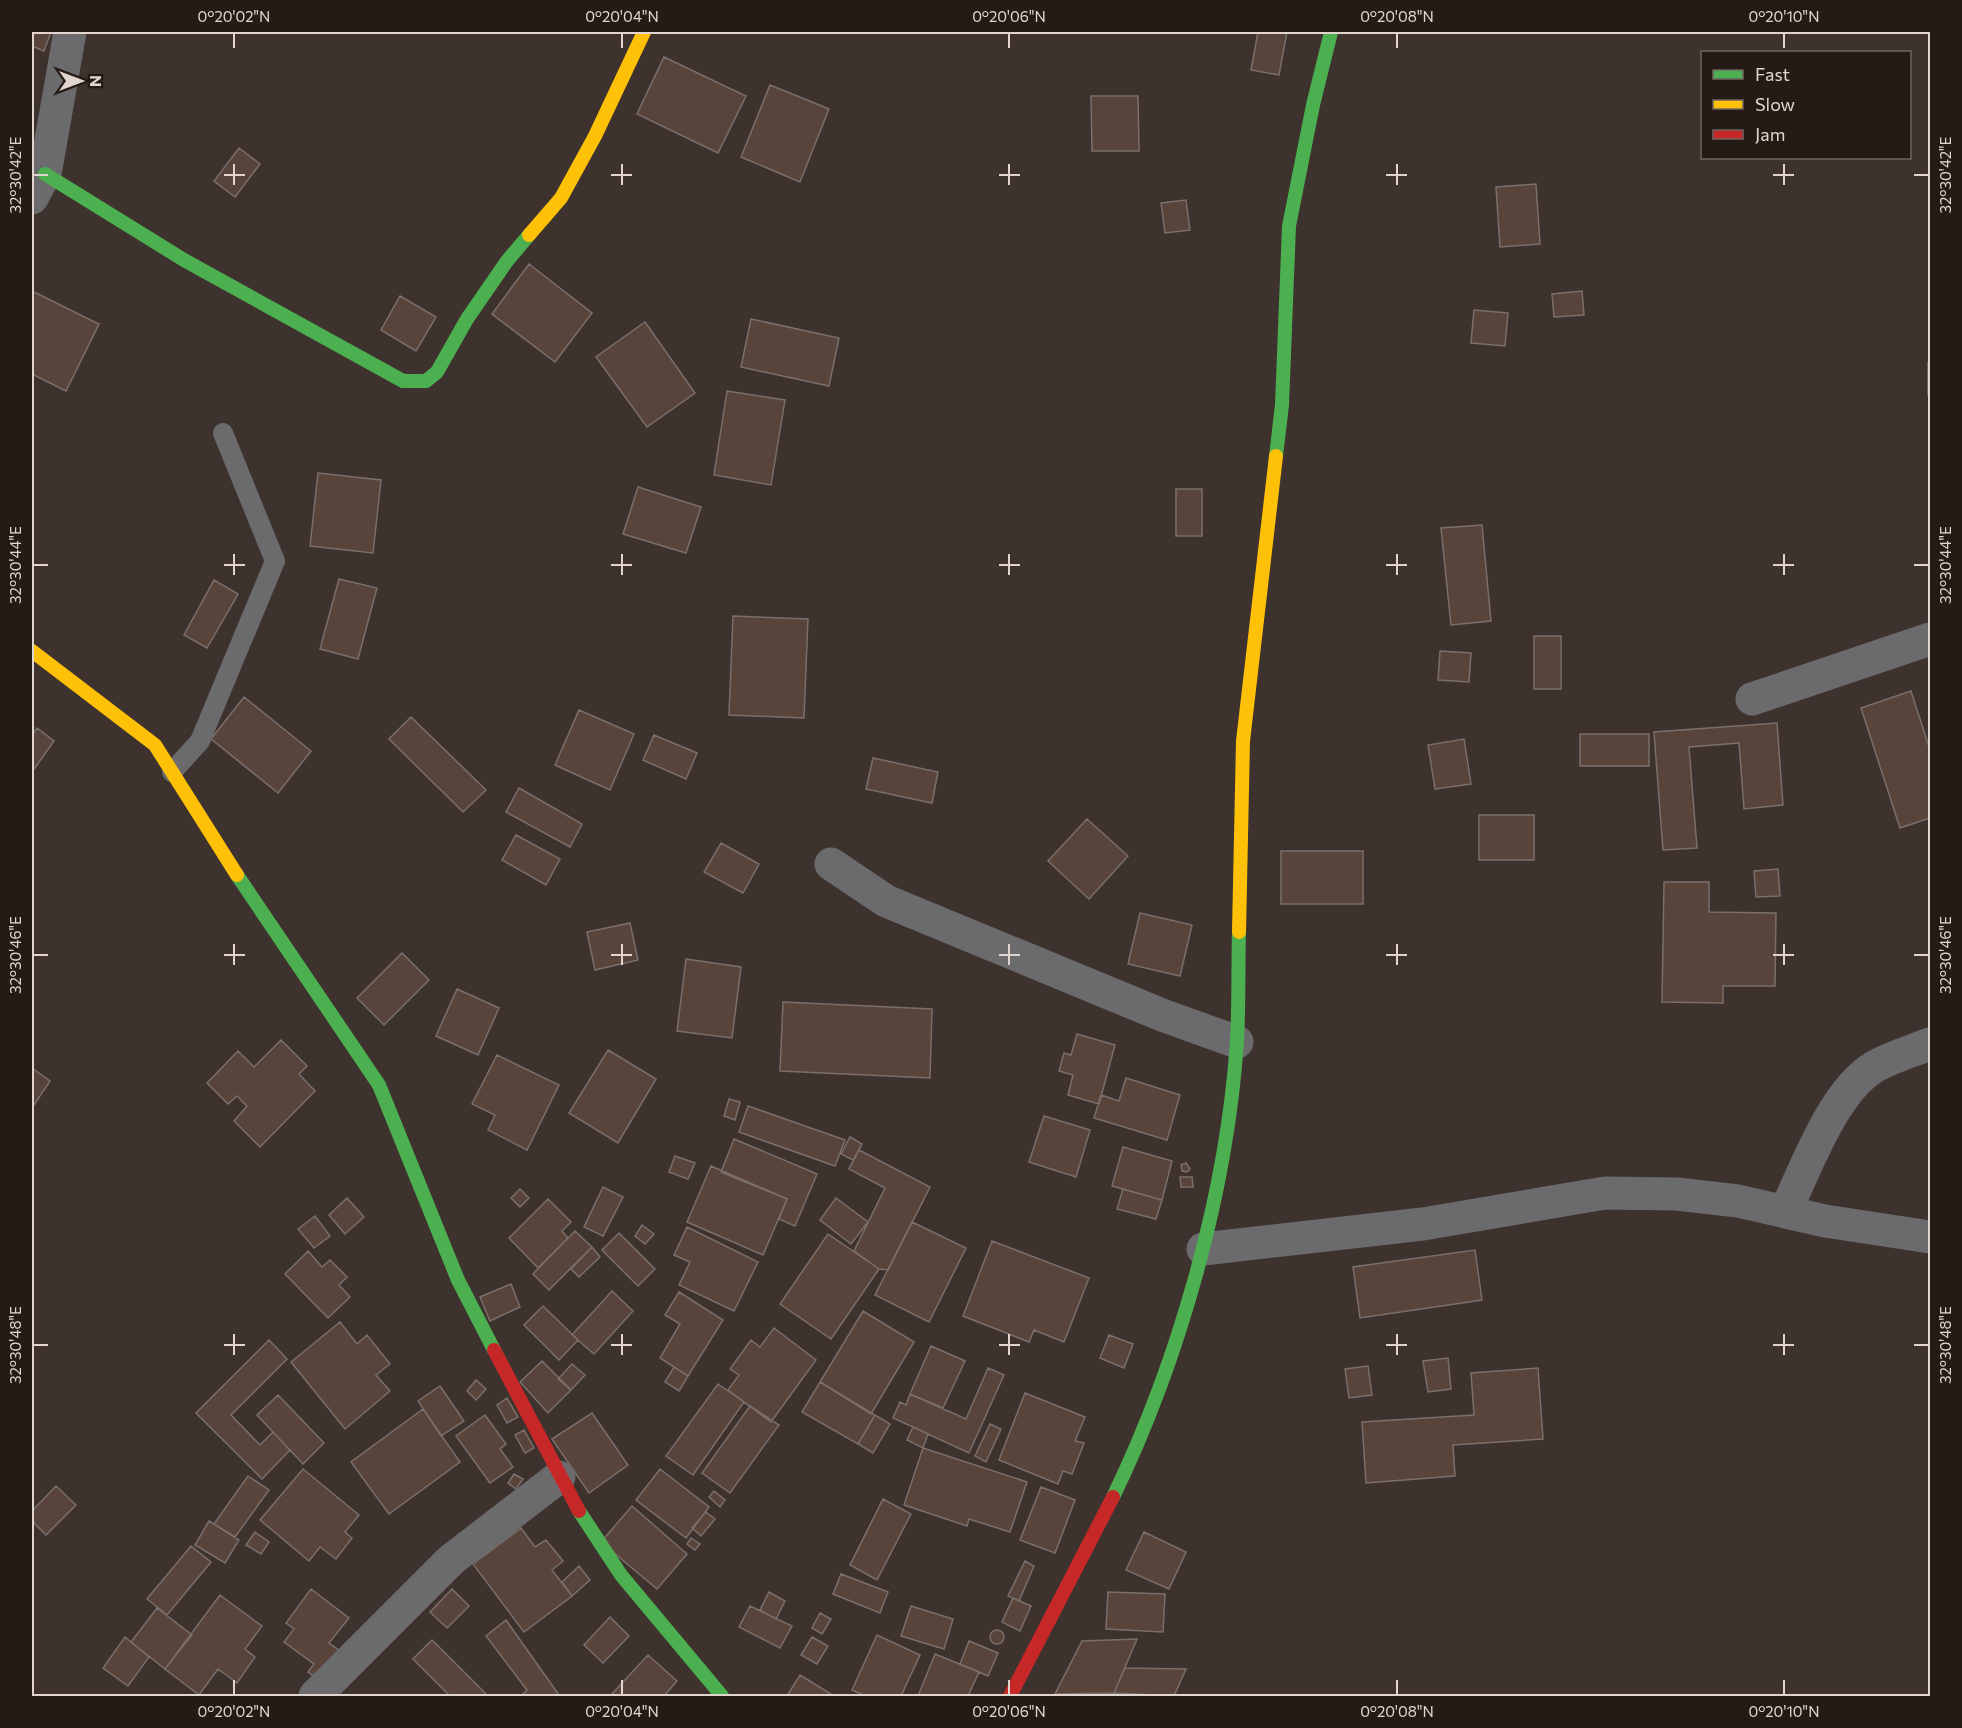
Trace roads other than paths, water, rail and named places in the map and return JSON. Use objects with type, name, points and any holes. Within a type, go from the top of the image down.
[{"type":"street","points":[[70,32],[38,186],[184,260],[299,322],[386,374],[403,381],[426,381],[437,372],[467,319],[507,261],[561,198],[595,136],[644,32]]},
{"type":"street","points":[[1010,1696],[1035,1652],[1122,1478],[1154,1403],[1203,1249],[1224,1144],[1237,1042],[1243,741],[1282,405],[1289,225],[1312,105],[1331,32]]},
{"type":"street","points":[[1752,699],[1930,639]]},
{"type":"street","points":[[32,651],[155,745],[242,883],[379,1085],[458,1280],[559,1477],[589,1528],[621,1575],[722,1696]]},
{"type":"street","points":[[831,864],[886,901],[1162,1014],[1237,1042]]},
{"type":"street","points":[[1785,1212],[1838,1100],[1853,1083],[1875,1066],[1930,1044]]},
{"type":"street","points":[[1203,1249],[1423,1224],[1605,1193],[1677,1194],[1738,1201],[1825,1221],[1930,1237]]},
{"type":"street","points":[[315,1696],[451,1560],[559,1477]]},
{"type":"lane","points":[[172,772],[200,741],[275,561],[223,433]]}]
